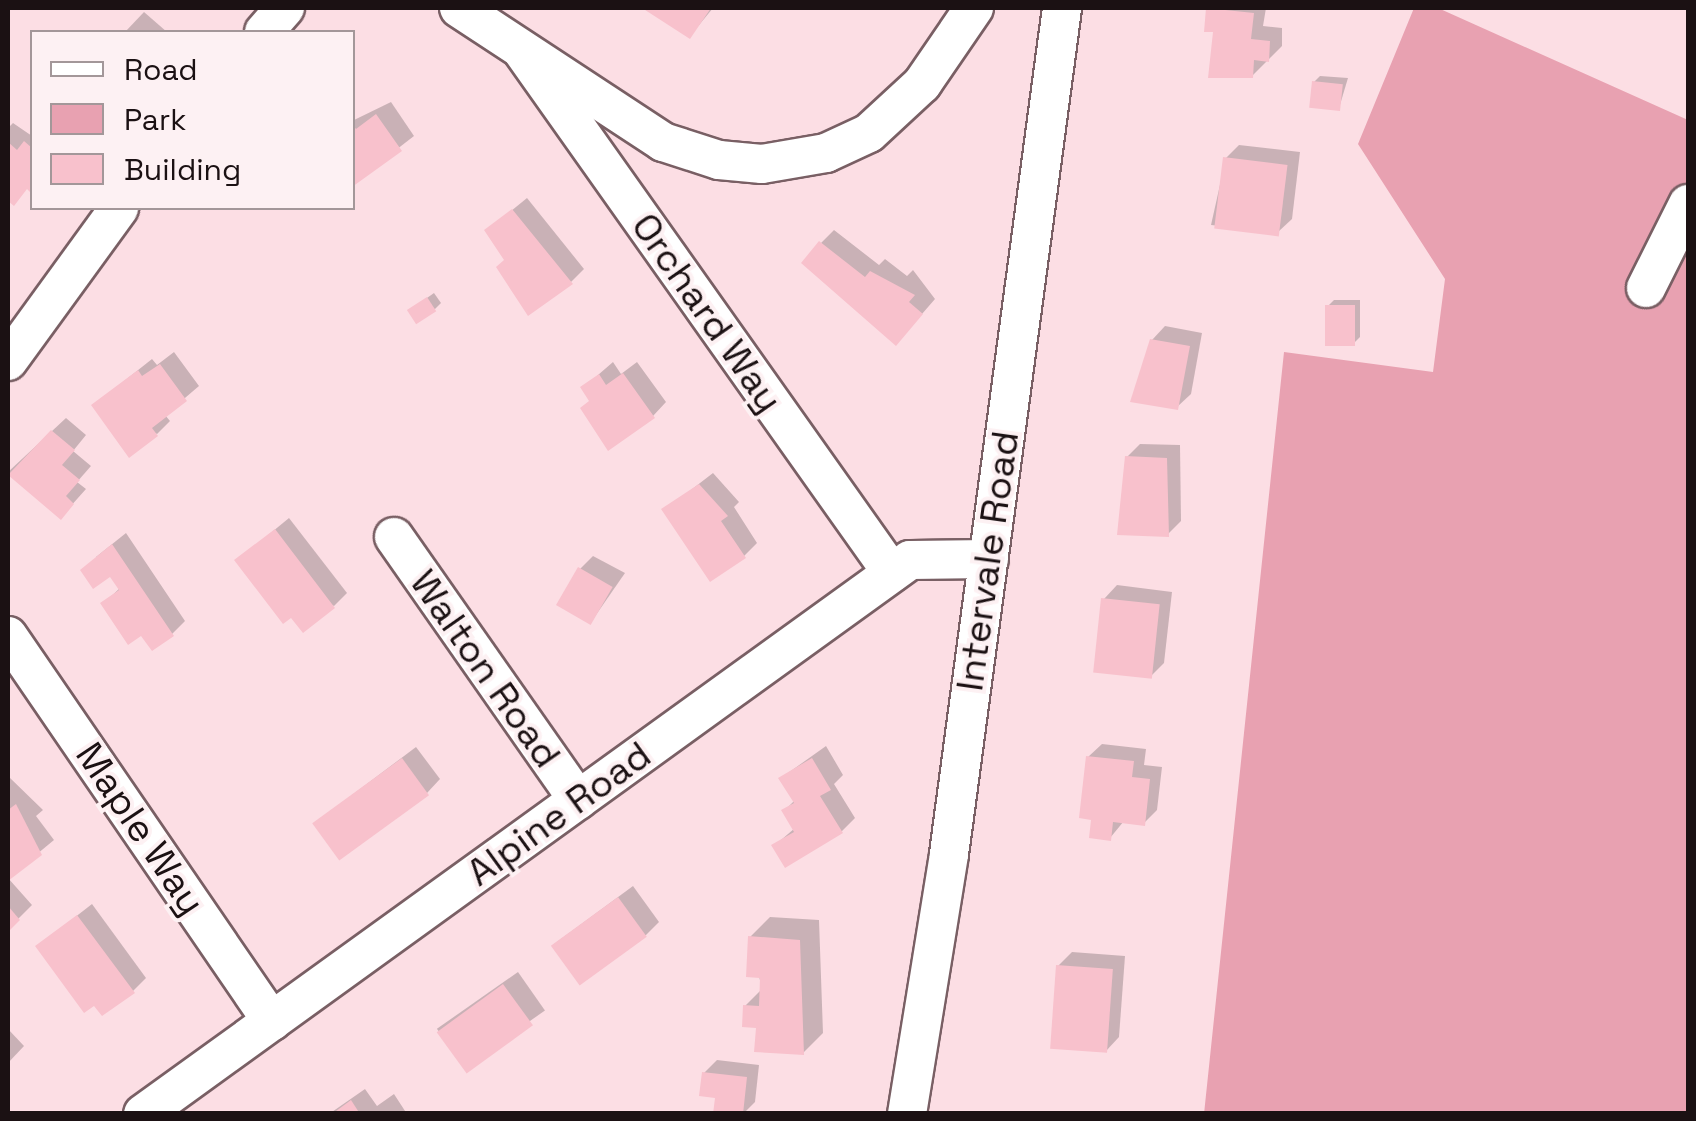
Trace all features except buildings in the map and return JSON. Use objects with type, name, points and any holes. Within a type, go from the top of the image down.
[{"type":"street","points":[[266,30],[285,8]]},
{"type":"street","points":[[459,8],[663,142],[719,160],[762,164],[826,153],[869,133],[922,84],[974,8]]},
{"type":"street","name":"Intervale Road","points":[[907,1114],[989,558],[1062,8]]},
{"type":"street","name":"Orchard Way","points":[[523,52],[892,573]]},
{"type":"street","points":[[1646,288],[1688,204]]},
{"type":"street","points":[[8,361],[118,210]]},
{"type":"street","name":"Walton Road","points":[[394,537],[578,800]]},
{"type":"street","name":"Alpine Road","points":[[144,1114],[910,560],[989,558]]},
{"type":"street","name":"Maple Way","points":[[8,636],[272,1021]]},
{"type":"green space","points":[[1414,8],[1438,8],[1688,120],[1688,1113],[1204,1114],[1284,352],[1433,372],[1445,279],[1358,144]]}]
